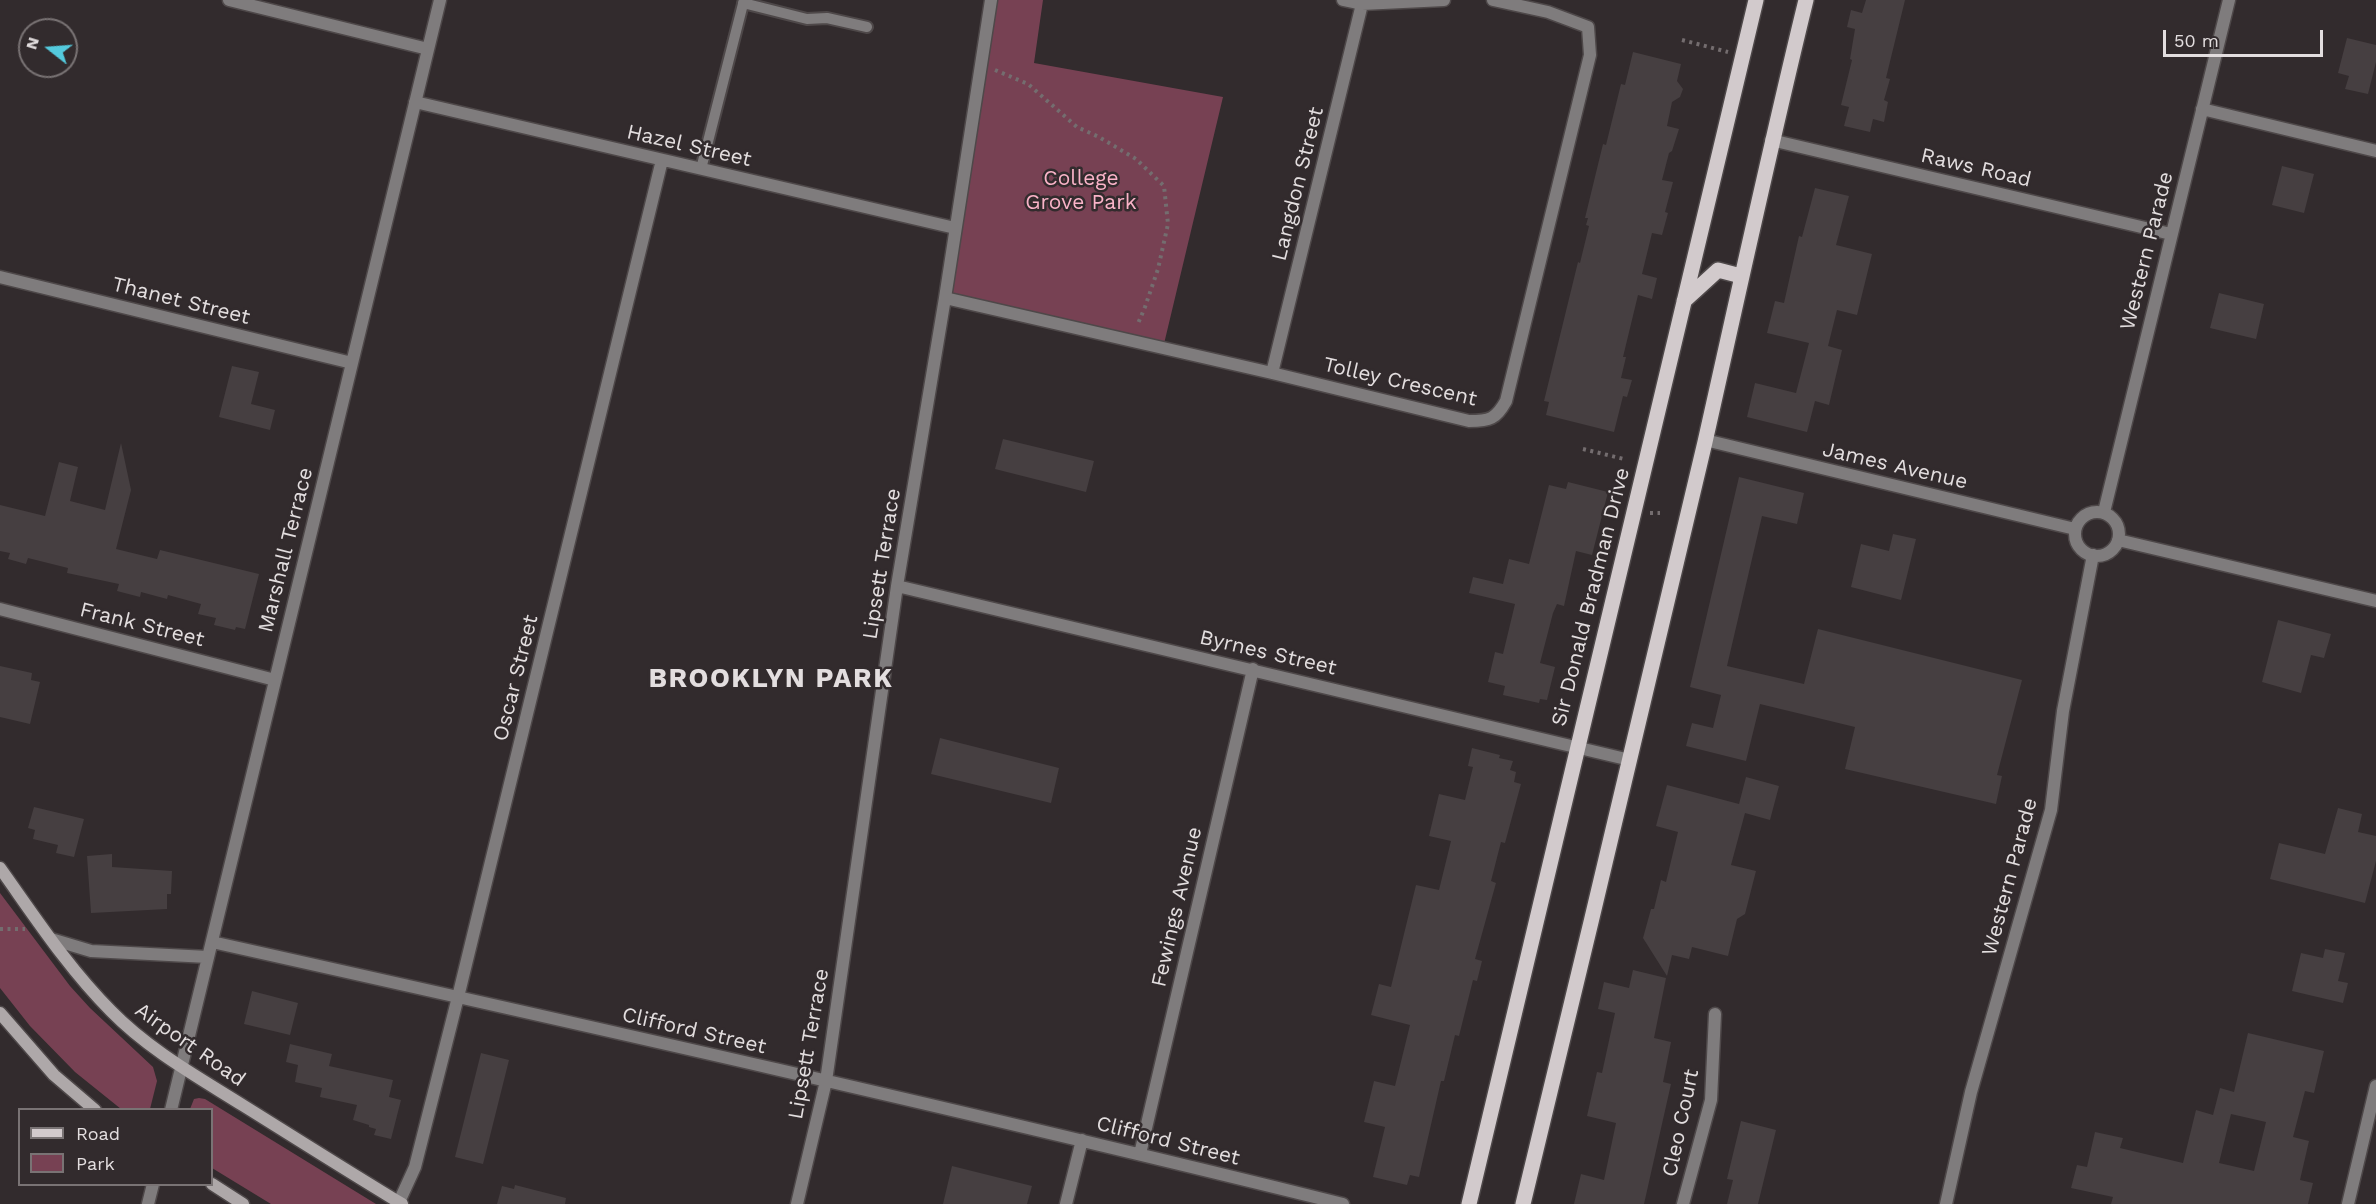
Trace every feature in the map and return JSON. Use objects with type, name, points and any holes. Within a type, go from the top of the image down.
[{"type":"main road","name":"Sir Donald Bradman Drive","points":[[1469,1204],[1756,0]]},
{"type":"main road","points":[[1523,1204],[1630,760],[1705,440],[1771,140],[1806,0]]},
{"type":"main road","points":[[1684,301],[1718,270],[1741,276]]},
{"type":"main road","name":"Airport Road","points":[[0,868],[84,982],[111,1012],[138,1036],[181,1067],[400,1203]]},
{"type":"main road","points":[[0,1013],[54,1076],[93,1108]]},
{"type":"main road","points":[[213,1185],[243,1204]]},
{"type":"street","points":[[229,0],[428,49]]},
{"type":"street","name":"Marshall Terrace","points":[[171,1108],[440,0]]},
{"type":"street","name":"Lipsett Terrace","points":[[797,1204],[826,1081],[897,586],[992,0]]},
{"type":"street","points":[[1342,0],[1362,4],[1444,0]]},
{"type":"street","name":"Tolley Crescent","points":[[945,298],[1469,421],[1486,421],[1498,414],[1506,401],[1590,55],[1588,27],[1548,12],[1493,0]]},
{"type":"street","name":"Western Parade","points":[[2104,512],[2229,0]]},
{"type":"street","name":"Langdon Street","points":[[1272,373],[1362,4]]},
{"type":"street","name":"Hazel Street","points":[[415,102],[955,228]]},
{"type":"street","points":[[2202,109],[2376,151]]},
{"type":"street","name":"Raws Road","points":[[1771,140],[2171,234]]},
{"type":"street","name":"Oscar Street","points":[[400,1203],[415,1167],[458,997],[662,160]]},
{"type":"street","name":"Thanet Street","points":[[0,277],[352,363]]},
{"type":"street","name":"James Avenue","points":[[1705,440],[2075,529]]},
{"type":"street","points":[[2104,512],[2111,517],[2118,528],[2118,540],[2114,547],[2103,555],[2093,555],[2085,552],[2076,542],[2075,529],[2089,513],[2104,512]]},
{"type":"street","points":[[2118,540],[2376,601]]},
{"type":"street","name":"Western Parade","points":[[1946,1204],[1971,1092],[2050,810],[2063,711],[2093,555]]},
{"type":"street","name":"Byrnes Street","points":[[897,586],[1630,760]]},
{"type":"street","name":"Frank Street","points":[[0,609],[275,680]]},
{"type":"street","name":"Fewings Avenue","points":[[1140,1154],[1253,669]]},
{"type":"street","points":[[51,939],[91,951],[208,957]]},
{"type":"street","name":"Clifford Street","points":[[212,942],[1082,1140],[1343,1204]]},
{"type":"street","name":"Cleo Court","points":[[1683,1204],[1711,1100],[1715,1014]]},
{"type":"street","points":[[2348,1204],[2376,1086]]},
{"type":"street","points":[[1066,1204],[1082,1140]]},
{"type":"street","points":[[148,1204],[153,1186]]},
{"type":"lane","points":[[700,169],[744,2],[807,19],[828,18],[867,27]]},
{"type":"path","points":[[1682,40],[1743,56]]},
{"type":"path","points":[[981,67],[1000,71],[1028,84],[1077,127],[1136,159],[1164,186],[1168,224],[1145,307],[1130,340]]},
{"type":"path","points":[[1582,449],[1624,459]]},
{"type":"path","points":[[1650,513],[1660,513]]},
{"type":"green space","name":"College Grove Park","points":[[992,0],[1043,0],[1034,63],[1223,97],[1163,348],[945,298]]},
{"type":"green space","points":[[0,893],[70,986],[153,1067],[157,1081],[150,1108],[120,1108],[75,1072],[30,1026],[0,988]]},
{"type":"green space","points":[[194,1099],[205,1099],[376,1204],[271,1204],[213,1169],[213,1108],[190,1108]]},
{"type":"building","points":[[1866,0],[1905,0],[1886,78],[1890,79],[1884,100],[1888,102],[1884,122],[1873,119],[1870,132],[1844,126],[1849,107],[1841,105],[1852,60],[1850,59],[1855,29],[1847,27],[1851,10],[1862,13]]},
{"type":"building","points":[[2347,38],[2376,45],[2376,62],[2368,94],[2345,89],[2349,76],[2338,73]]},
{"type":"building","points":[[1633,52],[1681,64],[1677,81],[1683,89],[1680,97],[1672,102],[1667,126],[1679,129],[1672,151],[1669,153],[1662,180],[1673,182],[1665,212],[1668,213],[1662,235],[1652,233],[1642,274],[1657,278],[1652,299],[1638,295],[1623,357],[1626,357],[1621,378],[1632,380],[1627,397],[1623,396],[1614,432],[1546,415],[1549,402],[1544,401],[1589,226],[1586,225],[1588,218],[1585,218],[1603,144],[1606,145],[1621,84],[1625,85]]},
{"type":"building","points":[[2282,166],[2314,174],[2304,213],[2272,205]]},
{"type":"building","points":[[1815,188],[1849,196],[1836,245],[1872,254],[1857,315],[1837,310],[1828,346],[1842,350],[1829,405],[1815,401],[1807,432],[1747,417],[1755,383],[1796,393],[1809,343],[1767,333],[1775,301],[1784,303],[1799,236],[1802,237]]},
{"type":"building","points":[[2219,293],[2264,304],[2256,339],[2210,328]]},
{"type":"building","points":[[232,366],[259,372],[251,404],[275,410],[270,430],[219,417]]},
{"type":"building","points":[[1003,439],[1094,461],[1086,492],[995,469]]},
{"type":"building","points":[[121,443],[131,490],[116,549],[157,559],[160,550],[259,574],[245,629],[236,627],[235,630],[214,625],[216,618],[198,614],[201,604],[168,595],[167,599],[141,592],[140,597],[117,591],[119,584],[67,573],[68,568],[28,558],[26,564],[8,559],[10,553],[0,551],[0,505],[45,516],[59,462],[78,467],[70,501],[105,510]]},
{"type":"building","points":[[1739,477],[1804,493],[1797,524],[1762,516],[1727,666],[1804,684],[1818,629],[2022,680],[1997,775],[2002,776],[1996,804],[1845,769],[1855,727],[1760,704],[1746,761],[1686,746],[1692,723],[1713,728],[1721,695],[1690,687]]},
{"type":"building","points":[[1568,482],[1608,492],[1592,555],[1576,551],[1564,606],[1557,604],[1553,613],[1540,663],[1555,667],[1547,700],[1540,699],[1539,703],[1503,695],[1505,686],[1488,682],[1495,652],[1503,654],[1515,604],[1469,593],[1473,577],[1503,584],[1509,559],[1529,564],[1549,485],[1566,489]]},
{"type":"building","points":[[1893,534],[1916,539],[1901,600],[1851,587],[1861,544],[1889,551]]},
{"type":"building","points":[[2278,620],[2331,634],[2324,658],[2311,655],[2301,693],[2262,682]]},
{"type":"building","points":[[0,666],[32,673],[31,680],[40,682],[30,724],[0,717]]},
{"type":"building","points":[[940,738],[1059,768],[1051,803],[931,774]]},
{"type":"building","points":[[1472,748],[1513,761],[1510,770],[1516,772],[1514,782],[1521,784],[1505,843],[1501,842],[1491,881],[1496,883],[1475,959],[1482,961],[1477,981],[1473,980],[1459,1036],[1455,1035],[1444,1081],[1441,1081],[1419,1177],[1410,1175],[1407,1185],[1373,1177],[1385,1127],[1364,1122],[1374,1081],[1395,1086],[1410,1025],[1371,1015],[1379,984],[1391,987],[1416,885],[1439,890],[1451,841],[1429,836],[1439,794],[1465,800],[1473,767],[1468,766]]},
{"type":"building","points":[[1746,777],[1779,786],[1770,820],[1745,813],[1731,865],[1756,871],[1745,914],[1737,919],[1728,956],[1692,947],[1689,959],[1672,955],[1667,976],[1643,938],[1651,909],[1654,909],[1661,880],[1666,882],[1678,832],[1656,826],[1667,785],[1739,804]]},
{"type":"building","points":[[34,807],[84,819],[74,857],[56,853],[58,845],[33,839],[35,830],[28,828]]},
{"type":"building","points":[[2338,808],[2362,814],[2358,832],[2376,836],[2376,861],[2365,903],[2270,879],[2279,843],[2325,854]]},
{"type":"building","points":[[112,854],[112,867],[172,871],[171,894],[167,894],[167,909],[91,913],[87,856]]},
{"type":"building","points":[[2325,949],[2345,953],[2338,981],[2348,983],[2343,1003],[2292,991],[2301,953],[2323,958]]},
{"type":"building","points":[[1633,970],[1666,978],[1654,1038],[1671,1042],[1663,1082],[1671,1084],[1644,1204],[1574,1204],[1581,1174],[1604,1180],[1616,1123],[1587,1116],[1597,1072],[1602,1073],[1615,1013],[1598,1009],[1604,982],[1629,988]]},
{"type":"building","points":[[252,991],[298,1003],[290,1035],[244,1024]]},
{"type":"building","points":[[2248,1033],[2324,1051],[2314,1093],[2305,1091],[2293,1137],[2309,1141],[2300,1180],[2313,1183],[2308,1204],[2111,1204],[2113,1197],[2071,1188],[2077,1165],[2087,1167],[2095,1132],[2123,1138],[2120,1148],[2183,1163],[2196,1110],[2213,1115],[2220,1088],[2234,1092]],"holes":[[[2231,1114],[2266,1122],[2254,1171],[2219,1163]]]},
{"type":"building","points":[[290,1044],[332,1054],[329,1066],[393,1080],[389,1097],[401,1100],[391,1139],[374,1135],[376,1129],[353,1120],[357,1105],[320,1097],[322,1088],[295,1082],[298,1065],[286,1062]]},
{"type":"building","points":[[481,1053],[509,1060],[483,1164],[455,1157]]},
{"type":"building","points":[[1741,1121],[1776,1130],[1758,1204],[1727,1204],[1733,1180],[1727,1179]]},
{"type":"building","points":[[952,1166],[1032,1186],[1027,1204],[943,1204]]},
{"type":"building","points":[[515,1185],[566,1198],[565,1204],[497,1204],[502,1186],[514,1189]]},
{"type":"district","name":"BROOKLYN PARK","points":[[771,679]]}]
